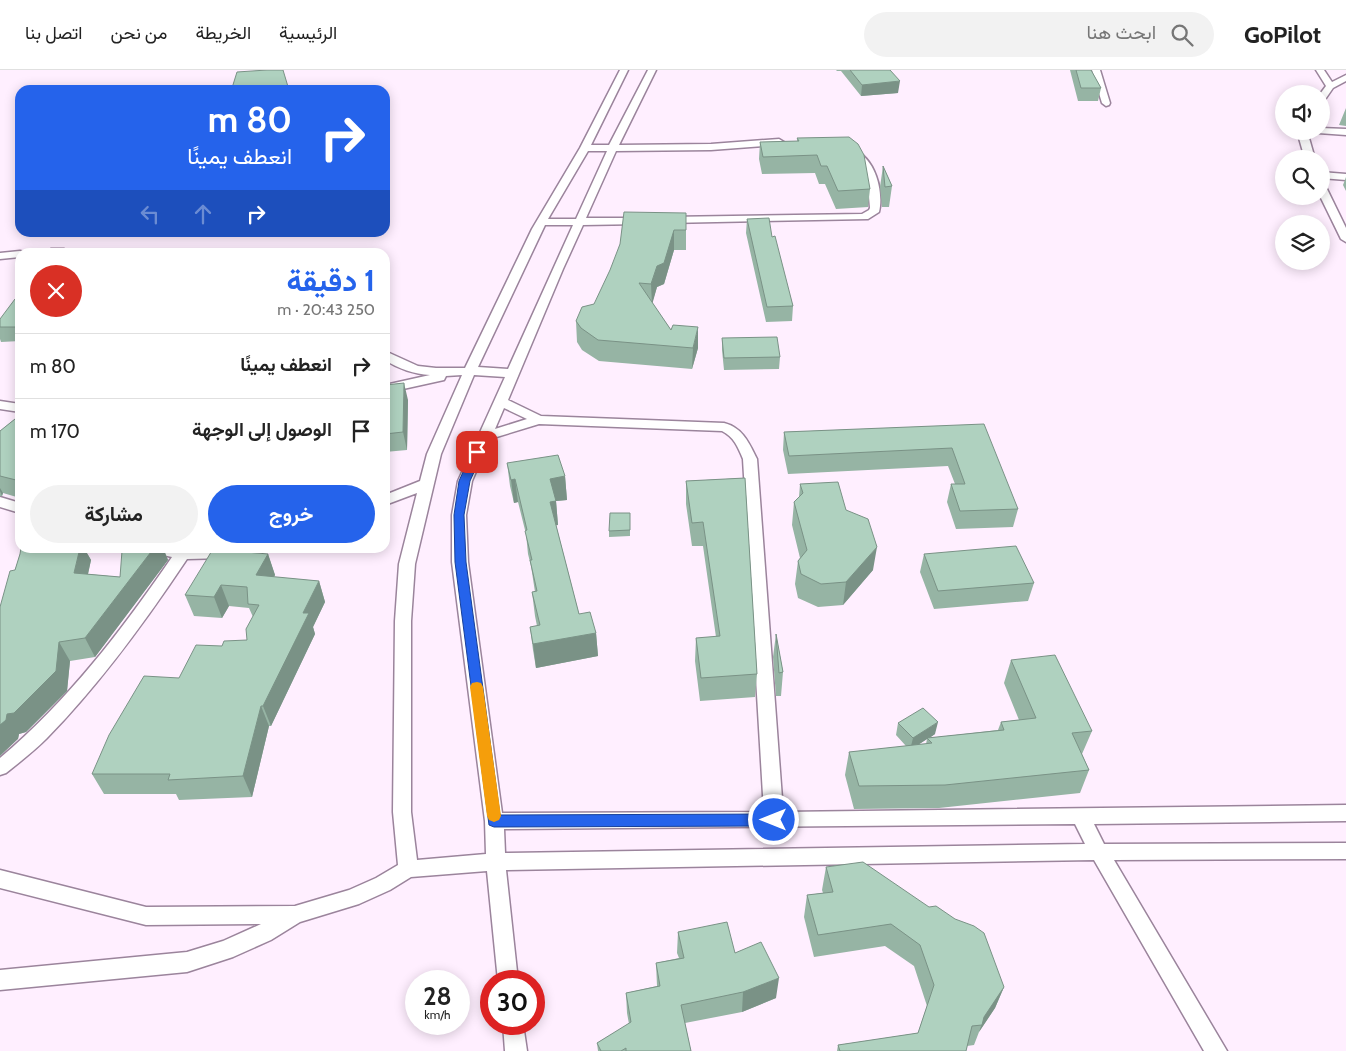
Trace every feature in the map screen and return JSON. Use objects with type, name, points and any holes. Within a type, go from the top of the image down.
[{"type":"street","points":[[408,869],[402,812],[403,621],[407,564],[434,454],[470,371],[541,222],[585,148],[624,70]]},
{"type":"street","points":[[507,970],[496,862],[494,821],[460,562],[459,515],[465,481],[484,437],[502,401],[557,269],[613,147],[652,70]]},
{"type":"street","points":[[1096,70],[1106,103]]},
{"type":"street","points":[[1320,70],[1329,85]]},
{"type":"street","points":[[1330,86],[1346,78]]},
{"type":"street","points":[[1330,131],[1346,132]]},
{"type":"street","points":[[585,148],[711,147],[790,142]]},
{"type":"street","points":[[541,222],[856,218],[870,215],[875,208],[874,182],[864,160],[857,154],[845,149]]},
{"type":"street","points":[[1330,176],[1346,177]]},
{"type":"street","points":[[1330,207],[1346,208]]},
{"type":"street","points":[[1330,207],[1346,239]]},
{"type":"street","points":[[0,256],[15,254]]},
{"type":"street","points":[[390,358],[411,369],[453,373]]},
{"type":"street","points":[[390,388],[453,373],[470,371],[513,373]]},
{"type":"street","points":[[502,401],[538,420]]},
{"type":"street","points":[[0,405],[15,407]]},
{"type":"street","points":[[484,437],[538,420],[724,427],[734,430],[739,435],[750,459],[774,820]]},
{"type":"street","points":[[390,498],[427,484]]},
{"type":"street","points":[[0,502],[15,506]]},
{"type":"street","points":[[0,768],[39,735],[72,700],[144,610],[183,553]]},
{"type":"street","points":[[198,553],[211,555],[222,553]]},
{"type":"street","points":[[494,821],[774,820],[1346,813]]},
{"type":"street","points":[[1080,815],[1216,1051]]},
{"type":"street","points":[[0,980],[187,962],[226,950],[264,934],[295,915],[352,898],[383,884],[408,869],[496,862],[1100,852],[1346,851]]},
{"type":"street","points":[[0,879],[146,916],[295,915]]},
{"type":"street","points":[[514,1035],[516,1051]]},
{"type":"building","points":[[283,70],[288,85],[233,85],[237,72]]},
{"type":"building","points":[[850,70],[890,70],[900,81],[862,85]]},
{"type":"building","points":[[1076,70],[1091,70],[1101,88],[1081,88]]},
{"type":"building","points":[[849,137],[858,144],[864,155],[870,189],[838,191],[827,166],[821,166],[817,155],[763,157],[760,142],[799,141],[797,138]]},
{"type":"building","points":[[883,166],[892,186],[885,187]]},
{"type":"building","points":[[624,212],[686,213],[686,230],[674,230],[664,263],[657,266],[651,284],[639,283],[671,330],[673,325],[698,327],[693,348],[598,340],[581,328],[576,321],[582,307],[594,304],[610,270],[620,244]]},
{"type":"building","points":[[769,218],[772,237],[775,236],[793,306],[767,307],[747,219]]},
{"type":"building","points":[[15,299],[15,327],[0,327],[0,319]]},
{"type":"building","points":[[777,337],[780,357],[724,358],[722,338]]},
{"type":"building","points":[[404,383],[403,432],[390,433],[390,384]]},
{"type":"building","points":[[15,419],[15,480],[0,476],[0,431]]},
{"type":"building","points":[[984,424],[1018,509],[960,511],[951,484],[965,484],[952,448],[789,456],[784,432]]},
{"type":"building","points":[[558,455],[565,476],[550,479],[556,501],[550,502],[579,614],[590,612],[596,633],[533,644],[530,627],[540,625],[532,592],[537,591],[525,531],[527,530],[515,479],[511,480],[507,463]]},
{"type":"building","points":[[745,478],[757,674],[701,678],[696,638],[720,636],[703,522],[692,523],[686,481]]},
{"type":"building","points":[[838,482],[846,510],[868,519],[877,547],[846,582],[821,584],[801,574],[798,561],[807,550],[794,502],[803,493],[800,484]]},
{"type":"building","points":[[610,513],[630,513],[630,530],[609,531]]},
{"type":"building","points":[[1016,546],[1034,583],[938,591],[924,554]]},
{"type":"building","points":[[79,553],[74,573],[120,577],[122,553],[150,553],[85,638],[59,642],[56,671],[14,713],[7,714],[6,720],[0,725],[0,607],[10,571],[15,570],[20,554]]},
{"type":"building","points":[[211,553],[268,554],[256,575],[319,581],[303,613],[309,613],[263,706],[261,706],[243,776],[168,780],[170,774],[92,774],[109,735],[144,676],[179,678],[196,645],[222,646],[224,641],[247,640],[246,629],[259,605],[248,604],[247,587],[221,585],[214,597],[185,595]]},
{"type":"building","points":[[776,634],[783,672],[779,673]]},
{"type":"building","points":[[1055,655],[1092,731],[1072,733],[1089,770],[945,785],[859,786],[849,752],[932,743],[927,738],[1004,730],[1001,722],[1036,718],[1011,660]]},
{"type":"building","points":[[923,708],[938,722],[913,738],[898,723]]},
{"type":"building","points":[[863,862],[929,907],[936,906],[955,919],[974,926],[984,933],[1004,987],[984,1017],[982,1025],[972,1026],[966,1051],[840,1051],[838,1045],[918,1033],[934,985],[920,945],[891,924],[818,935],[807,895],[833,892],[826,867]]},
{"type":"building","points":[[727,922],[735,953],[761,942],[779,978],[743,992],[681,1005],[691,1051],[626,1051],[626,1048],[621,1051],[601,1051],[597,1043],[631,1022],[626,993],[660,986],[656,963],[684,958],[678,932]]},
{"type":"slow traffic","points":[[477,687],[494,816]]},
{"type":"route","points":[[477,452],[465,481],[459,515],[460,562],[494,821],[774,820]]}]
